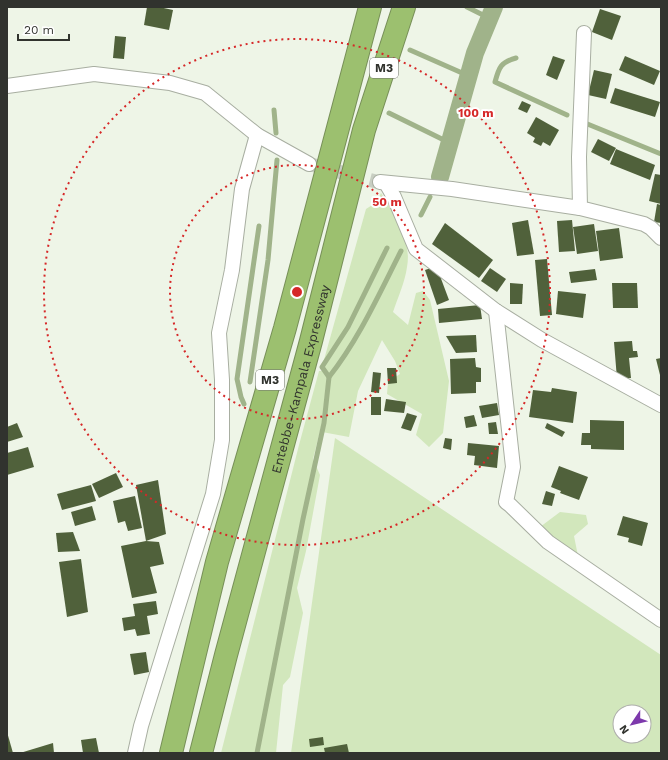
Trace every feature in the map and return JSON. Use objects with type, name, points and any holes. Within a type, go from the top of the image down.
[{"type":"highway","name":"M3","points":[[171,753],[217,562],[285,328],[370,7]]},
{"type":"highway","name":"Entebbe–Kampala Expressway","points":[[201,753],[226,654],[311,341],[364,130],[404,7]]},
{"type":"street","points":[[580,208],[579,157],[584,34]]},
{"type":"street","points":[[7,86],[94,74],[170,83],[205,93],[257,135],[309,164]]},
{"type":"street","points":[[135,753],[141,726],[213,494],[222,440],[222,380],[219,333],[232,270],[242,189],[257,135]]},
{"type":"street","points":[[661,238],[651,228],[644,224],[580,208],[452,189],[382,183],[394,197],[416,249],[496,312],[542,340],[661,405]]},
{"type":"street","points":[[496,312],[513,467],[506,502],[548,542],[661,620]]},
{"type":"green space","points":[[381,193],[397,219],[407,247],[408,257],[406,273],[393,312],[408,325],[416,293],[423,291],[430,300],[449,381],[443,433],[429,447],[416,435],[422,414],[387,394],[388,382],[400,374],[395,361],[382,340],[358,391],[349,437],[322,432],[329,377],[322,367],[366,209],[377,202]]},
{"type":"green space","points":[[319,371],[322,371],[327,377],[322,423],[313,459],[320,475],[306,551],[297,588],[303,613],[290,677],[283,685],[276,753],[221,753],[299,445]]},
{"type":"green space","points":[[335,438],[661,655],[661,753],[291,753]]},
{"type":"green space","points":[[560,512],[586,515],[588,524],[574,536],[578,556],[540,527]]},
{"type":"building","points":[[147,7],[159,7],[173,10],[169,30],[144,25]]},
{"type":"building","points":[[600,9],[621,16],[612,40],[592,32]]},
{"type":"building","points":[[115,36],[126,37],[124,59],[113,58]]},
{"type":"building","points":[[553,56],[565,60],[557,80],[546,75]]},
{"type":"building","points":[[625,56],[660,71],[654,85],[619,70]]},
{"type":"building","points":[[594,70],[612,74],[606,99],[588,95]]},
{"type":"building","points":[[615,88],[660,102],[655,117],[610,103]]},
{"type":"building","points":[[522,101],[531,105],[527,113],[518,109]]},
{"type":"building","points":[[536,117],[559,130],[550,146],[543,142],[541,146],[533,142],[535,138],[527,133]]},
{"type":"building","points":[[598,139],[616,148],[609,161],[591,152]]},
{"type":"building","points":[[616,149],[655,165],[650,180],[610,164]]},
{"type":"building","points":[[655,174],[661,175],[661,204],[649,201]]},
{"type":"building","points":[[657,204],[661,205],[661,223],[654,222]]},
{"type":"building","points":[[528,220],[534,254],[517,256],[512,223]]},
{"type":"building","points":[[572,220],[575,251],[559,252],[557,221]]},
{"type":"building","points":[[445,223],[493,260],[479,278],[432,244]]},
{"type":"building","points":[[594,224],[598,251],[577,254],[573,227]]},
{"type":"building","points":[[619,228],[623,258],[600,261],[596,231]]},
{"type":"building","points":[[547,259],[552,315],[540,316],[535,260]]},
{"type":"building","points":[[431,268],[440,276],[449,300],[437,305],[425,270]]},
{"type":"building","points":[[490,268],[506,279],[497,292],[481,281]]},
{"type":"building","points":[[595,269],[597,280],[571,283],[569,272]]},
{"type":"building","points":[[510,283],[523,284],[522,304],[510,304]]},
{"type":"building","points":[[612,283],[637,283],[638,308],[613,308]]},
{"type":"building","points":[[558,291],[586,294],[583,318],[556,314]]},
{"type":"building","points":[[480,305],[482,319],[439,323],[438,309]]},
{"type":"building","points":[[476,335],[477,352],[456,353],[446,336]]},
{"type":"building","points":[[632,341],[633,351],[637,351],[638,357],[629,358],[631,378],[617,379],[614,342]]},
{"type":"building","points":[[475,358],[476,367],[481,368],[481,382],[476,382],[476,393],[451,394],[450,359]]},
{"type":"building","points":[[661,358],[661,375],[660,375],[656,359]]},
{"type":"building","points":[[387,368],[396,368],[397,383],[388,384]]},
{"type":"building","points":[[373,372],[381,373],[379,393],[371,392]]},
{"type":"building","points":[[552,388],[577,392],[573,423],[529,417],[533,390],[551,392]]},
{"type":"building","points":[[371,397],[381,397],[381,415],[371,415]]},
{"type":"building","points":[[386,399],[406,402],[404,413],[384,411]]},
{"type":"building","points":[[497,403],[499,415],[482,418],[479,406]]},
{"type":"building","points":[[407,413],[417,416],[411,431],[401,428]]},
{"type":"building","points":[[474,415],[477,426],[466,428],[464,417]]},
{"type":"building","points":[[590,420],[624,421],[624,450],[591,449],[591,445],[581,445],[582,433],[590,433]]},
{"type":"building","points":[[496,422],[498,434],[489,434],[488,423]]},
{"type":"building","points":[[17,423],[23,437],[7,442],[7,427]]},
{"type":"building","points":[[547,423],[565,432],[562,437],[545,428]]},
{"type":"building","points":[[445,438],[452,439],[451,450],[443,448]]},
{"type":"building","points":[[468,443],[499,446],[497,468],[474,465],[475,456],[467,455]]},
{"type":"building","points":[[28,447],[34,467],[7,475],[7,453]]},
{"type":"building","points":[[559,466],[588,477],[579,500],[560,493],[561,491],[551,487]]},
{"type":"building","points":[[116,473],[123,487],[99,498],[92,484]]},
{"type":"building","points":[[158,480],[166,534],[146,541],[136,485]]},
{"type":"building","points":[[91,485],[96,501],[62,510],[57,494]]},
{"type":"building","points":[[546,491],[555,494],[552,506],[542,504]]},
{"type":"building","points":[[135,496],[142,528],[128,531],[125,521],[118,523],[113,501]]},
{"type":"building","points":[[92,506],[96,520],[75,526],[71,512]]},
{"type":"building","points":[[623,516],[648,523],[642,546],[628,542],[629,538],[617,535]]},
{"type":"building","points":[[73,532],[80,551],[58,552],[56,533]]},
{"type":"building","points":[[146,541],[159,542],[164,564],[150,567],[157,593],[132,598],[121,546]]},
{"type":"building","points":[[81,559],[88,612],[67,617],[59,562]]},
{"type":"building","points":[[156,601],[158,614],[147,616],[150,634],[137,636],[135,629],[124,631],[122,618],[135,616],[133,604]]},
{"type":"building","points":[[146,652],[149,672],[134,675],[130,654]]},
{"type":"building","points":[[7,732],[13,753],[7,753]]},
{"type":"building","points":[[323,737],[324,745],[310,747],[309,739]]},
{"type":"building","points":[[96,738],[99,753],[83,753],[81,740]]},
{"type":"building","points":[[53,743],[54,753],[20,753]]},
{"type":"building","points":[[347,744],[349,753],[325,753],[324,748]]},
{"type":"waterway","points":[[467,7],[489,18]]},
{"type":"waterway","points":[[440,177],[475,53],[494,7]]},
{"type":"waterway","points":[[410,50],[469,76]]},
{"type":"waterway","points":[[516,58],[507,61],[501,66],[495,82],[567,115]]},
{"type":"waterway","points":[[274,110],[276,133]]},
{"type":"waterway","points":[[389,113],[450,143]]},
{"type":"waterway","points":[[585,123],[661,154]]},
{"type":"waterway","points":[[250,382],[268,260],[277,160]]},
{"type":"waterway","points":[[421,215],[430,197]]},
{"type":"waterway","points":[[244,404],[237,379],[259,226]]},
{"type":"waterway","points":[[257,753],[303,519],[324,423],[329,377],[322,367],[348,327],[387,248]]},
{"type":"waterway","points":[[329,377],[359,332],[401,251]]},
{"type":"tunnel","points":[[309,164],[378,182]]}]
